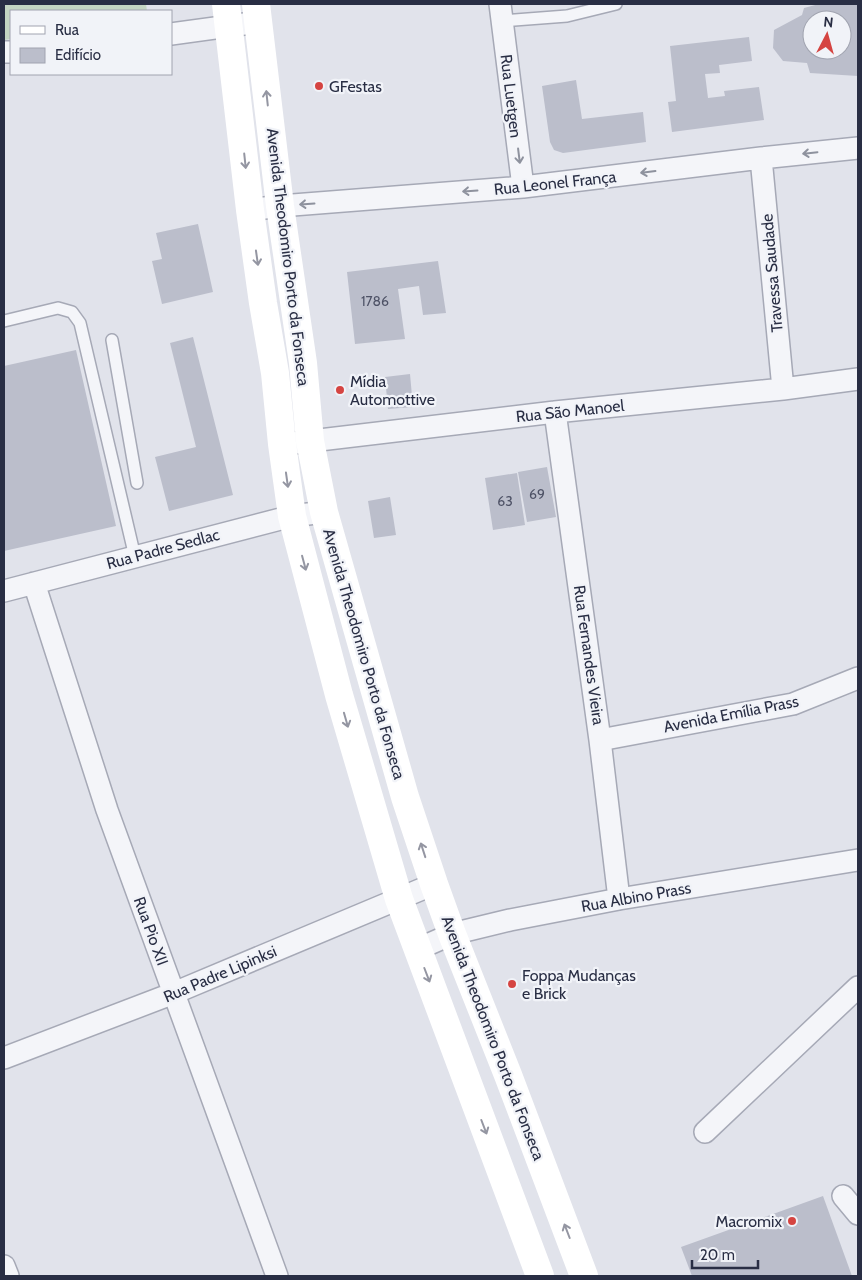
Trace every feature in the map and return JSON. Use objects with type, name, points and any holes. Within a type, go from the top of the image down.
[{"type":"main road","name":"Avenida Theodomiro Porto da Fonseca","points":[[258,13],[280,206],[275,373],[292,516],[339,694],[399,899],[540,1276]]},
{"type":"main road","name":"Avenida Theodomiro Porto da Fonseca","points":[[227,15],[250,210],[278,300],[303,363],[310,441],[324,512],[406,797],[434,884],[511,1084],[578,1275]]},
{"type":"main road","points":[[339,694],[374,685]]},
{"type":"main road","points":[[371,806],[406,797]]},
{"type":"street","name":"Rua Luetgen","points":[[501,12],[523,187]]},
{"type":"street","points":[[172,34],[227,15],[258,13]]},
{"type":"street","name":"Rua Leonel França","points":[[250,210],[523,187],[858,148]]},
{"type":"street","name":"Travessa Saudade","points":[[761,158],[782,389]]},
{"type":"street","name":"Rua São Manoel","points":[[282,444],[555,412],[782,389],[858,378]]},
{"type":"street","name":"Rua Fernandes Vieira","points":[[555,412],[600,740],[619,899]]},
{"type":"street","name":"Rua Padre Sedlac","points":[[4,590],[292,516],[324,512]]},
{"type":"street","name":"Rua Pio XII","points":[[34,583],[107,810],[277,1276]]},
{"type":"street","name":"Avenida Emília Prass","points":[[600,740],[793,704],[858,678]]},
{"type":"street","name":"Rua Albino Prass","points":[[418,949],[452,934],[510,920],[619,899],[858,860]]},
{"type":"street","name":"Rua Padre Lipinksi","points":[[4,1058],[174,994],[434,884]]},
{"type":"street","points":[[705,1132],[858,987]]},
{"type":"street","points":[[843,1196],[858,1214]]},
{"type":"street","points":[[4,1266],[8,1276]]},
{"type":"lane","points":[[501,12],[567,16],[616,4]]},
{"type":"lane","points":[[4,321],[58,308],[72,312],[80,323],[135,557]]},
{"type":"lane","points":[[112,340],[137,483]]},
{"type":"green space","points":[[4,4],[146,4],[147,10],[10,10],[10,39],[4,40]]},
{"type":"building","points":[[819,4],[858,4],[858,76],[810,73],[807,63],[783,61],[773,48],[774,30],[802,15],[802,60],[852,60],[852,10],[803,10],[804,8]]},
{"type":"building","points":[[749,37],[752,61],[719,65],[720,73],[705,74],[708,98],[725,96],[724,91],[759,87],[764,120],[672,132],[668,102],[676,101],[670,46]]},
{"type":"building","points":[[576,80],[582,119],[643,112],[646,142],[563,153],[554,150],[550,142],[542,86]]},
{"type":"building","points":[[198,224],[213,292],[162,304],[152,261],[162,259],[156,233]]},
{"type":"building","points":[[438,261],[446,313],[423,315],[419,286],[398,289],[405,339],[355,344],[347,272]]},
{"type":"building","points":[[193,337],[233,495],[169,511],[155,457],[196,447],[170,343]]},
{"type":"building","points":[[76,350],[116,526],[4,551],[4,366]]},
{"type":"building","points":[[410,374],[413,407],[388,409],[385,377]]},
{"type":"building","points":[[547,467],[556,517],[527,522],[518,472]]},
{"type":"building","points":[[517,473],[525,525],[493,530],[485,478]]},
{"type":"building","points":[[390,497],[396,535],[374,538],[368,501]]},
{"type":"building","name":"Macromix","points":[[823,1196],[852,1276],[692,1276],[681,1247]]},
{"type":"place","name":"GFestas","points":[[319,86]]},
{"type":"place","name":"Mídia Automottive","points":[[340,390]]},
{"type":"place","name":"Foppa Mudanças e Brick","points":[[512,984]]},
{"type":"place","name":"Macromix","points":[[792,1221]]}]
